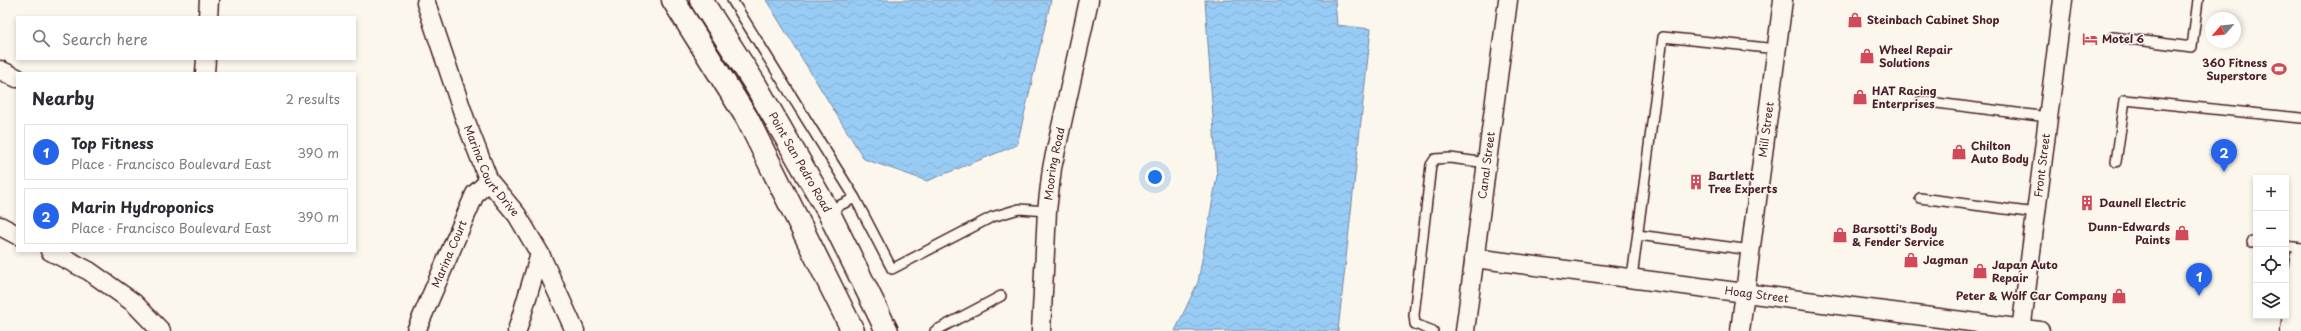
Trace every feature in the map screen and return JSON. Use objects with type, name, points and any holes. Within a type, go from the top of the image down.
[{"type":"main road","points":[[674,0],[747,118],[853,331]]},
{"type":"main road","name":"Point San Pedro Road","points":[[701,0],[756,84],[828,211],[887,331]]},
{"type":"main road","points":[[2292,331],[2301,259]]},
{"type":"street","points":[[208,16],[209,0]]},
{"type":"street","name":"Mooring Road","points":[[1041,331],[1047,211],[1052,168],[1089,0]]},
{"type":"street","name":"Canal Street","points":[[1465,331],[1508,0]]},
{"type":"street","name":"Mill Street","points":[[1740,331],[1783,0]]},
{"type":"street","name":"Front Street","points":[[2021,330],[2063,0]]},
{"type":"street","name":"Marina Court Drive","points":[[426,3],[465,119],[489,181],[517,215],[540,254],[575,331]]},
{"type":"street","points":[[205,72],[206,60]]},
{"type":"street","points":[[0,70],[16,78]]},
{"type":"street","name":"Marina Court","points":[[416,331],[475,194],[489,181]]},
{"type":"street","points":[[0,226],[16,234]]},
{"type":"street","points":[[52,252],[89,271],[134,304],[161,331]]},
{"type":"street","points":[[517,331],[540,254]]},
{"type":"street","name":"Hoag Street","points":[[1474,258],[2021,330],[2040,331]]},
{"type":"lane","points":[[732,0],[855,198],[892,269],[992,217],[1019,209],[1047,211]]},
{"type":"lane","points":[[2113,38],[2192,47],[2198,0]]},
{"type":"lane","points":[[1632,278],[1663,37],[1777,49]]},
{"type":"lane","points":[[2116,162],[2125,100],[2301,118]]},
{"type":"lane","points":[[1921,101],[2048,117]]},
{"type":"lane","points":[[1433,331],[1415,324],[1414,315],[1431,165],[1435,158],[1450,158],[1487,163]]},
{"type":"lane","points":[[828,211],[855,198]]},
{"type":"lane","points":[[1920,198],[2036,213]]},
{"type":"lane","points":[[1638,235],[1750,250]]},
{"type":"lane","points":[[2289,246],[2301,248]]},
{"type":"lane","points":[[935,331],[1001,296]]},
{"type":"water","points":[[766,0],[1051,0],[1017,145],[927,181],[864,159]]},
{"type":"water","points":[[1205,0],[1335,0],[1337,25],[1371,29],[1338,331],[1175,331],[1198,282],[1217,176]]},
{"type":"place","name":"Steinbach Cabinet Shop","points":[[1855,20]]},
{"type":"place","name":"Motel 6","points":[[2090,39]]},
{"type":"place","name":"Wheel Repair Solutions","points":[[1867,56]]},
{"type":"place","name":"360 Fitness Superstore","points":[[2279,69]]},
{"type":"place","name":"HAT Racing Enterprises","points":[[1860,97]]},
{"type":"place","name":"Chilton Auto Body","points":[[1959,152]]},
{"type":"place","name":"Marin Hydroponics","points":[[2224,172]]},
{"type":"place","name":"Bartlett Tree Experts","points":[[1696,182]]},
{"type":"place","name":"Daunell Electric","points":[[2087,203]]},
{"type":"place","name":"Dunn-Edwards Paints","points":[[2182,233]]},
{"type":"place","name":"Barsotti's Body & Fender Service","points":[[1840,235]]},
{"type":"place","name":"Jagman","points":[[1911,260]]},
{"type":"place","name":"Japan Auto Repair","points":[[1980,271]]},
{"type":"place","name":"Peter & Wolf Car Company","points":[[2119,296]]},
{"type":"place","name":"Top Fitness","points":[[2199,296]]}]
